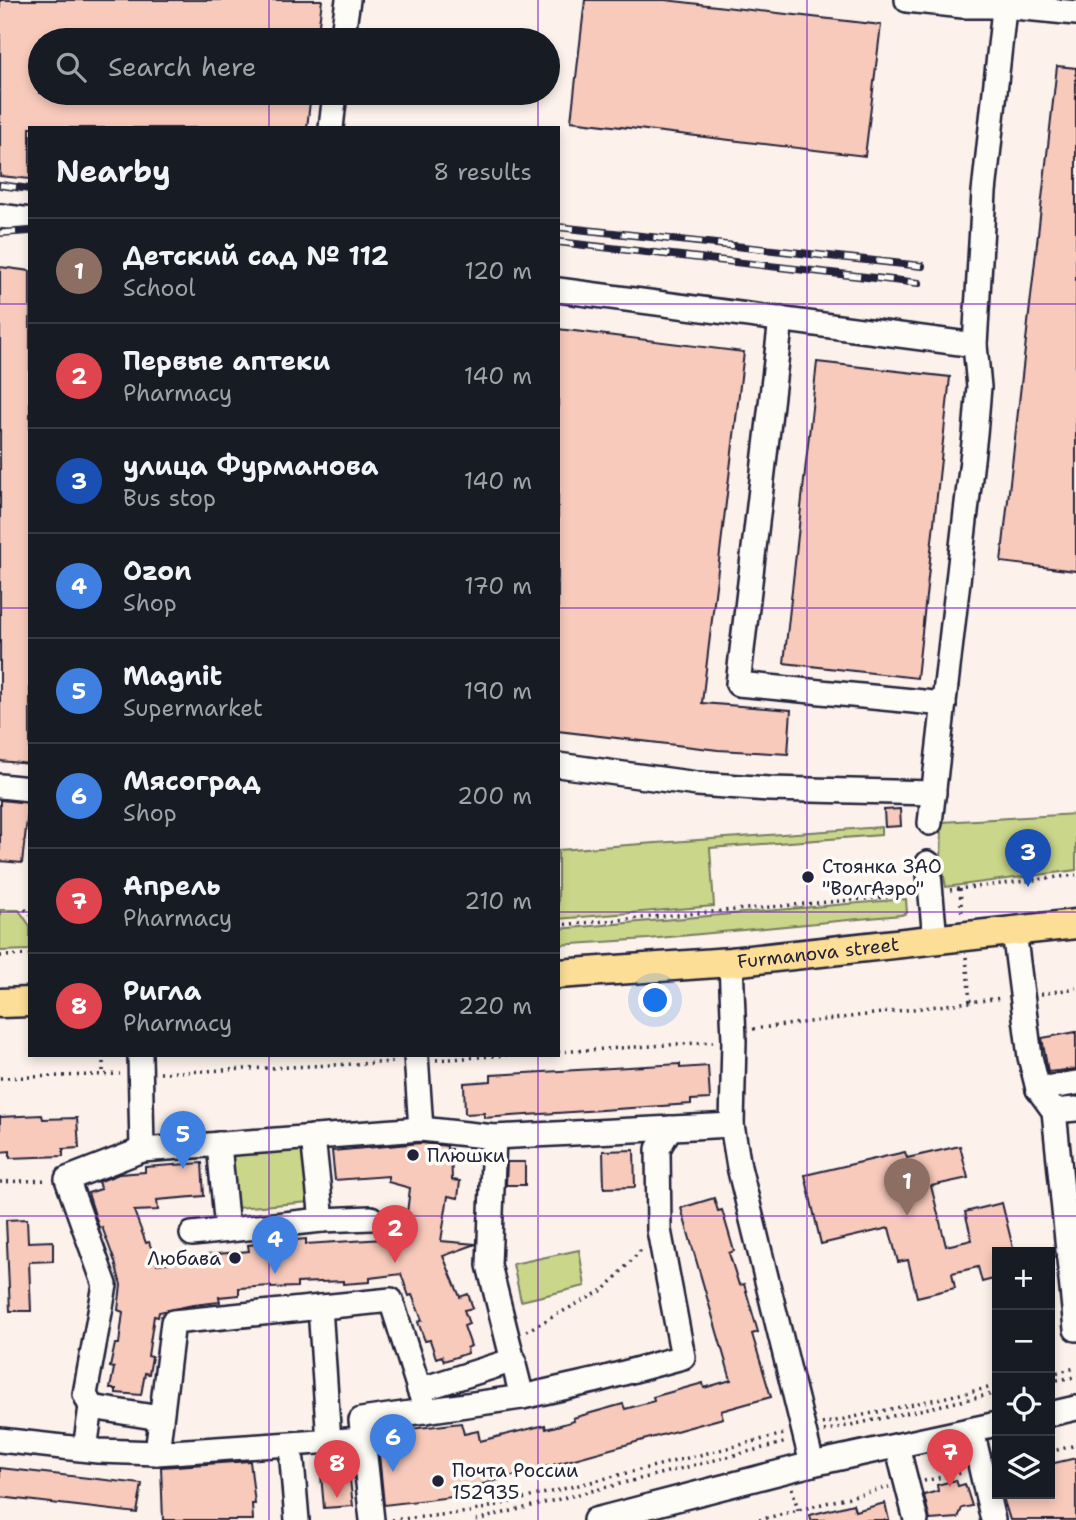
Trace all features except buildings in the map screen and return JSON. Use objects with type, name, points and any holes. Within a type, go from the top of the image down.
[{"type":"main road","name":"Furmanova street","points":[[560,974],[731,962],[1076,925]]},
{"type":"main road","points":[[0,1003],[28,1002]]},
{"type":"street","points":[[344,28],[348,0]]},
{"type":"street","points":[[907,0],[963,6],[1004,3],[1076,13]]},
{"type":"street","points":[[930,823],[976,422],[979,387],[975,345],[984,192],[1004,3]]},
{"type":"street","points":[[331,126],[334,105]]},
{"type":"street","points":[[0,216],[28,220]]},
{"type":"street","points":[[560,290],[975,345]]},
{"type":"street","points":[[781,319],[738,684],[944,704]]},
{"type":"street","points":[[560,765],[697,784],[769,789],[934,793]]},
{"type":"street","points":[[0,786],[28,789]]},
{"type":"street","points":[[928,863],[935,939]]},
{"type":"street","points":[[1014,931],[1030,1057],[1038,1089],[1065,1110],[1076,1329]]},
{"type":"street","points":[[731,962],[733,1125],[738,1167],[812,1464]]},
{"type":"street","points":[[416,1058],[421,1129]]},
{"type":"street","points":[[141,1064],[142,1150]]},
{"type":"street","points":[[1038,1089],[1076,1083]]},
{"type":"street","points":[[85,1450],[90,1407],[85,1394],[105,1285],[66,1179],[142,1150],[421,1129],[494,1137],[733,1125]]},
{"type":"street","points":[[423,1400],[522,1397],[683,1357],[659,1230],[658,1149],[670,1128]]},
{"type":"street","points":[[313,1137],[322,1220]]},
{"type":"street","points":[[494,1137],[489,1265],[522,1397]]},
{"type":"street","points":[[219,1144],[228,1230]]},
{"type":"street","points":[[191,1234],[322,1220],[371,1218]]},
{"type":"street","points":[[158,1453],[173,1322],[391,1300],[423,1400]]},
{"type":"street","points":[[320,1307],[329,1442]]},
{"type":"street","points":[[372,1520],[361,1420],[423,1400],[512,1350]]},
{"type":"street","points":[[90,1407],[160,1418]]},
{"type":"street","points":[[1055,1413],[1076,1408]]},
{"type":"street","points":[[595,1520],[812,1464],[992,1425]]},
{"type":"street","points":[[972,1430],[993,1520]]},
{"type":"street","points":[[0,1440],[85,1450],[158,1453],[363,1439]]},
{"type":"street","points":[[897,1446],[916,1520]]},
{"type":"street","points":[[292,1461],[296,1520]]},
{"type":"path","points":[[560,925],[931,893],[1076,874]]},
{"type":"path","points":[[0,956],[28,955]]},
{"type":"path","points":[[560,1052],[734,1040],[753,1029],[1076,988]]},
{"type":"path","points":[[103,1057],[103,1075]]},
{"type":"path","points":[[0,1078],[103,1075],[141,1064],[446,1057]]},
{"type":"path","points":[[0,1182],[66,1179]]},
{"type":"path","points":[[512,1350],[605,1289],[659,1230]]},
{"type":"path","points":[[1054,1373],[1076,1368]]},
{"type":"path","points":[[1055,1380],[1076,1377]]},
{"type":"path","points":[[389,1520],[470,1512],[992,1387]]},
{"type":"path","points":[[477,1520],[804,1433],[992,1394]]},
{"type":"path","points":[[1055,1451],[1076,1445]]},
{"type":"path","points":[[759,1520],[906,1483],[980,1469]]},
{"type":"green space","points":[[1076,814],[1076,870],[946,887],[941,862],[942,822]]},
{"type":"green space","points":[[881,827],[881,835],[710,848],[714,906],[560,919],[560,850]]},
{"type":"green space","points":[[906,899],[907,913],[648,939],[560,945],[560,929]]},
{"type":"green space","points":[[0,910],[19,910],[28,923],[28,950],[0,951]]},
{"type":"green space","points":[[305,1147],[310,1202],[236,1208],[232,1154]]},
{"type":"green space","points":[[579,1250],[585,1286],[521,1301],[513,1264]]},
{"type":"railway","points":[[0,185],[28,189]]},
{"type":"railway","points":[[560,227],[922,266]]},
{"type":"railway","points":[[0,233],[28,231]]},
{"type":"railway","points":[[560,242],[919,283]]},
{"type":"place","name":"Стоянка ЗАО \"ВолгАэро\"","points":[[808,877]]},
{"type":"place","name":"улица Фурманова","points":[[1028,887]]},
{"type":"place","name":"Плюшки","points":[[413,1155]]},
{"type":"place","name":"Magnit","points":[[183,1169]]},
{"type":"place","name":"Детский сад № 112","points":[[907,1216]]},
{"type":"place","name":"Любава","points":[[235,1258]]},
{"type":"place","name":"Первые аптеки","points":[[395,1263]]},
{"type":"place","name":"Ozon","points":[[275,1274]]},
{"type":"place","name":"Мясоград","points":[[393,1472]]},
{"type":"place","name":"Почта России 152935","points":[[438,1481]]},
{"type":"place","name":"Апрель","points":[[950,1487]]},
{"type":"place","name":"Ригла","points":[[337,1498]]}]
